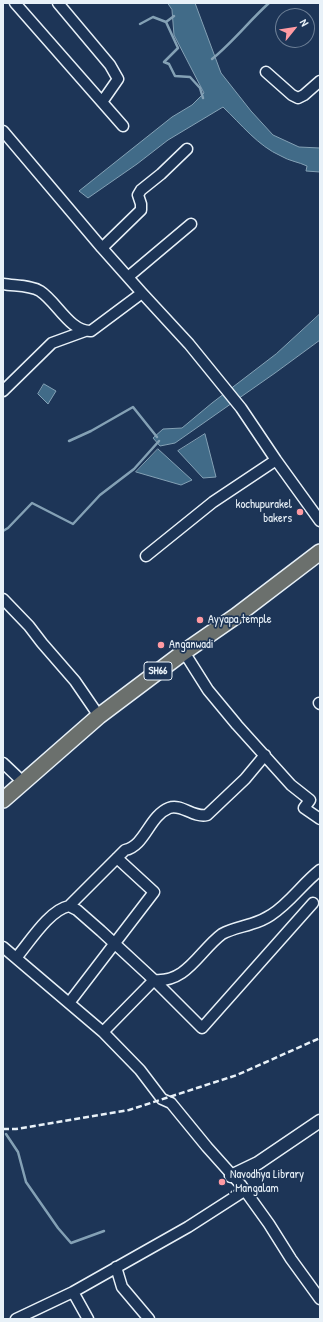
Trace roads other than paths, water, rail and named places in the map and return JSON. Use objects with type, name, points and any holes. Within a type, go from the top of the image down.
[{"type":"main road","name":"SH66","points":[[3,800],[99,716],[184,652],[236,616],[320,552]]},
{"type":"street","points":[[15,3],[123,126]]},
{"type":"street","points":[[58,3],[110,65],[118,79],[102,102]]},
{"type":"street","points":[[266,72],[292,95],[298,98],[304,96],[320,81]]},
{"type":"street","points":[[3,131],[102,248],[189,344],[241,408],[320,521]]},
{"type":"street","points":[[102,248],[141,210],[138,195],[141,190],[161,174],[187,149]]},
{"type":"street","points":[[128,277],[191,224]]},
{"type":"street","points":[[3,284],[31,288],[40,291],[47,296],[77,327],[85,331]]},
{"type":"street","points":[[3,390],[52,343],[85,331],[91,331],[142,293]]},
{"type":"street","points":[[146,556],[213,502],[276,460]]},
{"type":"street","points":[[3,599],[29,626],[75,681],[99,716]]},
{"type":"street","points":[[184,652],[208,690],[237,725],[291,785],[310,800],[304,808],[320,819]]},
{"type":"street","points":[[16,958],[47,921],[61,909],[70,906],[124,850],[132,849],[159,814],[168,808],[176,806],[195,815],[207,815],[245,779],[265,755]]},
{"type":"street","points":[[3,762],[23,782]]},
{"type":"street","points":[[69,1003],[154,892],[117,858]]},
{"type":"street","points":[[154,980],[160,981],[173,978],[187,969],[223,934],[253,924],[270,915],[286,903],[309,878],[320,870]]},
{"type":"street","points":[[70,906],[77,910],[154,980],[202,1028],[314,903]]},
{"type":"street","points":[[3,947],[103,1032],[140,1070],[162,1099],[171,1103],[231,1176],[241,1185],[320,1300]]},
{"type":"street","points":[[103,1032],[154,980]]},
{"type":"street","points":[[231,1176],[258,1162],[320,1122]]},
{"type":"street","points":[[16,1319],[73,1292],[188,1227],[244,1191]]},
{"type":"street","points":[[116,1267],[122,1287],[149,1319]]},
{"type":"street","points":[[73,1292],[88,1319]]},
{"type":"water","points":[[168,3],[195,3],[221,73],[251,111],[273,135],[299,147],[320,148],[320,172],[306,171],[307,166],[284,158],[265,147],[223,107],[168,140],[137,164],[88,198],[79,191],[172,117],[192,105],[204,93],[174,35],[172,10]]},
{"type":"water","points":[[320,314],[320,340],[175,443],[160,446],[153,438],[163,429],[182,428],[276,354]]},
{"type":"water","points":[[44,384],[56,391],[48,404],[38,394]]},
{"type":"water","points":[[205,434],[216,477],[203,478],[178,451]]},
{"type":"water","points":[[158,449],[192,480],[181,485],[136,472]]},
{"type":"waterway","points":[[212,59],[227,46],[269,3]]},
{"type":"waterway","points":[[140,24],[153,17],[166,22],[174,16]]},
{"type":"waterway","points":[[166,22],[178,48],[164,62],[169,64],[175,76],[190,77],[200,88],[203,98]]},
{"type":"waterway","points":[[69,441],[91,431],[133,407],[157,437]]},
{"type":"waterway","points":[[3,531],[8,528],[32,503],[73,524],[100,495],[134,469],[159,441]]},
{"type":"waterway","points":[[6,1134],[18,1152],[26,1182],[58,1228],[71,1243],[104,1231]]},
{"type":"railway","points":[[3,1129],[16,1129],[129,1110],[237,1075],[320,1038]]},
{"type":"place","name":"kochupurakel bakers","points":[[300,512]]},
{"type":"place","name":"Ayyapa temple","points":[[200,620]]},
{"type":"place","name":"Anganwadi","points":[[161,645]]},
{"type":"place","name":"Navodhya Library , Mangalam","points":[[222,1182]]}]
